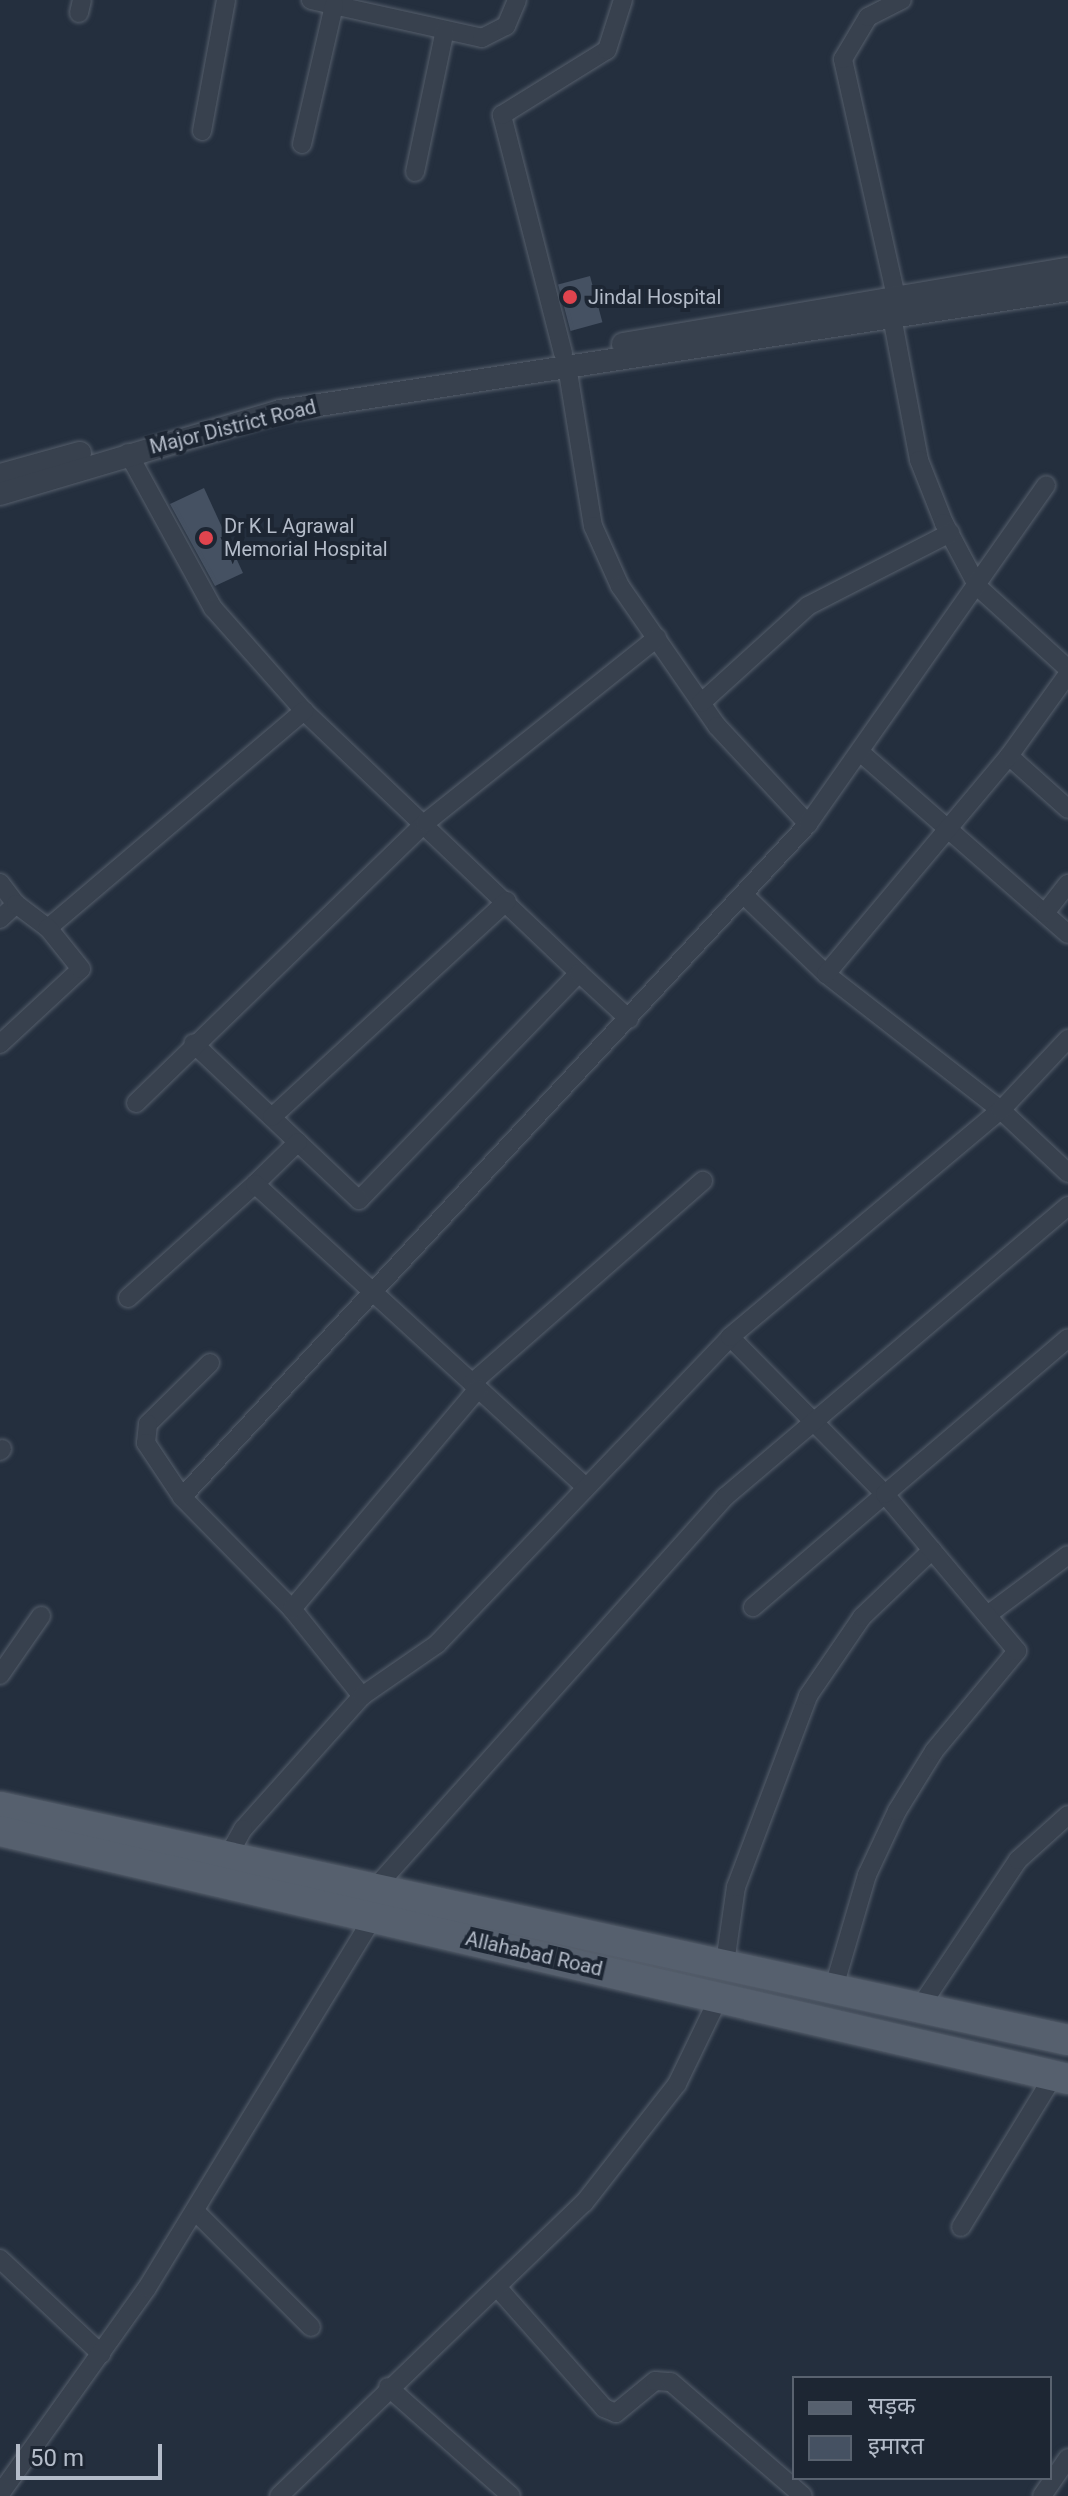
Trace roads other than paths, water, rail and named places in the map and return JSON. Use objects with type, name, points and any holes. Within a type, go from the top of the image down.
[{"type":"main road","points":[[0,1807],[223,1869]]},
{"type":"main road","name":"Allahabad Road","points":[[0,1831],[379,1898],[719,1997],[1061,2077]]},
{"type":"main road","points":[[379,1898],[725,1963],[1068,2040]]},
{"type":"street","points":[[202,131],[226,0]]},
{"type":"street","points":[[311,0],[445,30],[498,34],[517,0]]},
{"type":"street","points":[[623,0],[607,50],[502,115],[565,360],[593,526],[620,586],[701,703],[808,824]]},
{"type":"street","points":[[826,974],[1009,756],[1068,672],[978,587],[950,533],[919,460],[897,314],[843,59],[868,17],[902,0]]},
{"type":"street","points":[[302,144],[334,5]]},
{"type":"street","points":[[415,172],[445,30]]},
{"type":"street","points":[[897,314],[1068,269]]},
{"type":"street","points":[[0,475],[256,407],[565,360],[1068,290]]},
{"type":"street","name":"Major District Road","points":[[0,494],[128,453],[280,411],[565,360]]},
{"type":"street","points":[[128,453],[213,608],[304,711],[629,1019]]},
{"type":"street","points":[[182,1497],[371,1291],[745,896],[808,824],[978,587],[1046,485]]},
{"type":"street","points":[[701,703],[808,606],[950,533]]},
{"type":"street","points":[[136,1103],[193,1043],[425,823],[657,638]]},
{"type":"street","points":[[48,928],[304,711]]},
{"type":"street","points":[[860,752],[1068,934]]},
{"type":"street","points":[[1009,756],[1068,809]]},
{"type":"street","points":[[0,883],[16,904],[48,928],[81,969],[0,1044]]},
{"type":"street","points":[[1045,913],[1068,884]]},
{"type":"street","points":[[745,896],[826,974],[1001,1110],[1068,1173]]},
{"type":"street","points":[[272,1117],[507,901]]},
{"type":"street","points":[[0,919],[16,904]]},
{"type":"street","points":[[193,1043],[359,1200],[579,973]]},
{"type":"street","points":[[223,1869],[362,1696],[437,1644],[583,1485],[730,1337],[1001,1110],[1068,1039]]},
{"type":"street","points":[[128,1298],[298,1142]]},
{"type":"street","points":[[292,1609],[475,1386],[703,1181]]},
{"type":"street","points":[[255,1184],[583,1485]]},
{"type":"street","points":[[0,2494],[101,2354],[195,2211],[379,1898],[725,1497],[808,1420],[1068,1206]]},
{"type":"street","points":[[730,1337],[808,1420],[885,1494],[1015,1640],[1014,1659],[934,1751],[897,1811],[867,1875],[834,1987]]},
{"type":"street","points":[[753,1607],[1068,1338]]},
{"type":"street","points":[[210,1363],[143,1432],[182,1497],[292,1609],[362,1696]]},
{"type":"street","points":[[725,1963],[736,1887],[808,1696],[862,1617],[932,1550]]},
{"type":"street","points":[[990,1613],[1068,1555]]},
{"type":"street","points":[[0,1675],[41,1616]]},
{"type":"street","points":[[920,2007],[1018,1860],[1068,1815]]},
{"type":"street","points":[[279,2496],[388,2387],[497,2287],[632,2147],[677,2084],[719,1997]]},
{"type":"street","points":[[961,2227],[1061,2077]]},
{"type":"street","points":[[195,2211],[311,2327]]},
{"type":"street","points":[[0,2259],[101,2354]]},
{"type":"street","points":[[497,2287],[604,2408],[616,2413],[655,2381],[671,2382],[803,2496]]},
{"type":"street","points":[[388,2387],[511,2496]]},
{"type":"street","points":[[1042,2496],[1068,2458]]},
{"type":"place","name":"Jindal Hospital","points":[[570,297]]},
{"type":"place","name":"Dr K L Agrawal Memorial Hospital","points":[[206,538]]}]
